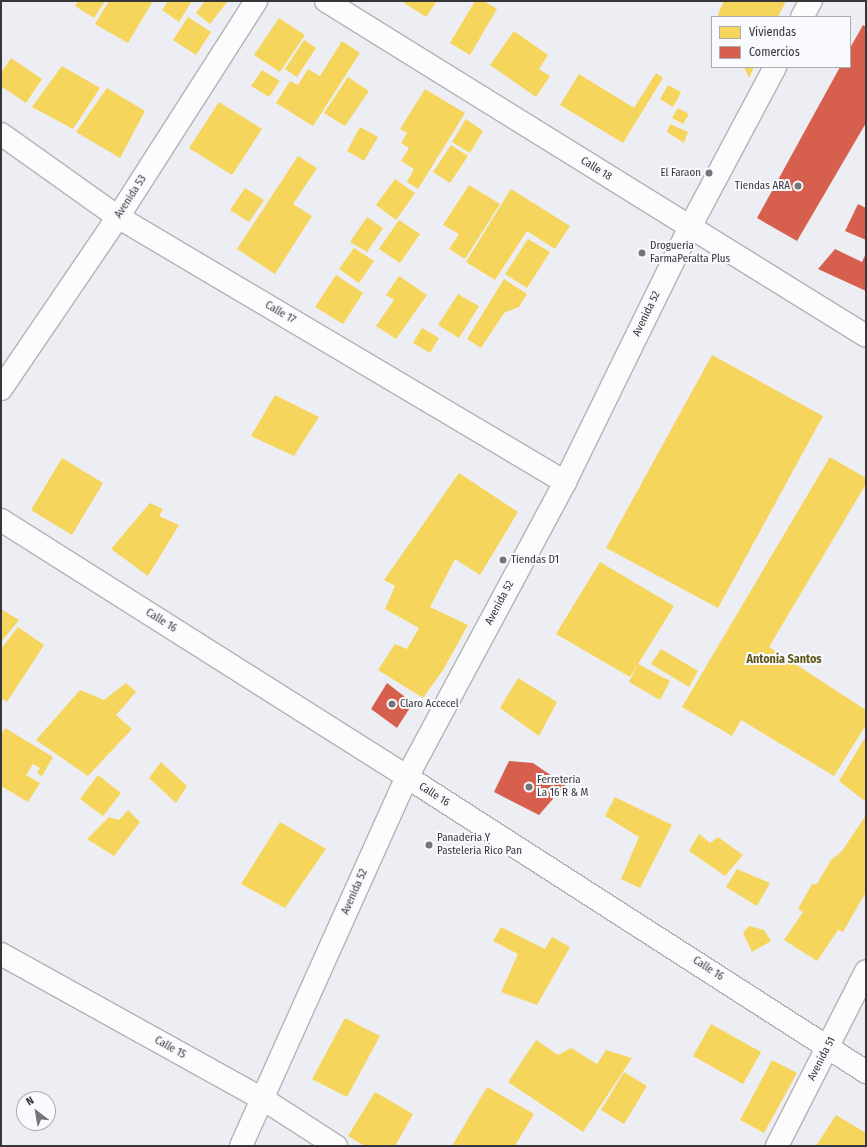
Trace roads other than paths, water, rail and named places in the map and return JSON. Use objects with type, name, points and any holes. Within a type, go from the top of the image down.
[{"type":"street","name":"Avenida 53","points":[[1,389],[118,217],[256,1]]},
{"type":"street","name":"Calle 18","points":[[326,1],[866,336]]},
{"type":"street","points":[[802,16],[810,1]]},
{"type":"street","name":"Avenida 52","points":[[241,1146],[407,777],[566,482],[690,227],[774,68]]},
{"type":"street","name":"Calle 17","points":[[1,134],[118,217],[566,482]]},
{"type":"street","name":"Calle 16","points":[[1,520],[829,1046],[866,1072]]},
{"type":"street","name":"Calle 15","points":[[1,954],[263,1099],[336,1146]]},
{"type":"street","name":"Avenida 51","points":[[777,1146],[866,971]]},
{"type":"place","name":"El Faraon","points":[[709,173]]},
{"type":"place","name":"Tiendas ARA","points":[[798,186]]},
{"type":"place","name":"Drogueria FarmaPeralta Plus","points":[[642,253]]},
{"type":"place","name":"Tiendas D1","points":[[503,560]]},
{"type":"place","name":"Claro Accecel","points":[[392,704]]},
{"type":"place","name":"Ferreteria La 16 R & M","points":[[529,787]]},
{"type":"place","name":"Panaderia Y Pasteleria Rico Pan","points":[[429,845]]},
{"type":"district","name":"Antonia Santos","points":[[784,660]]}]
